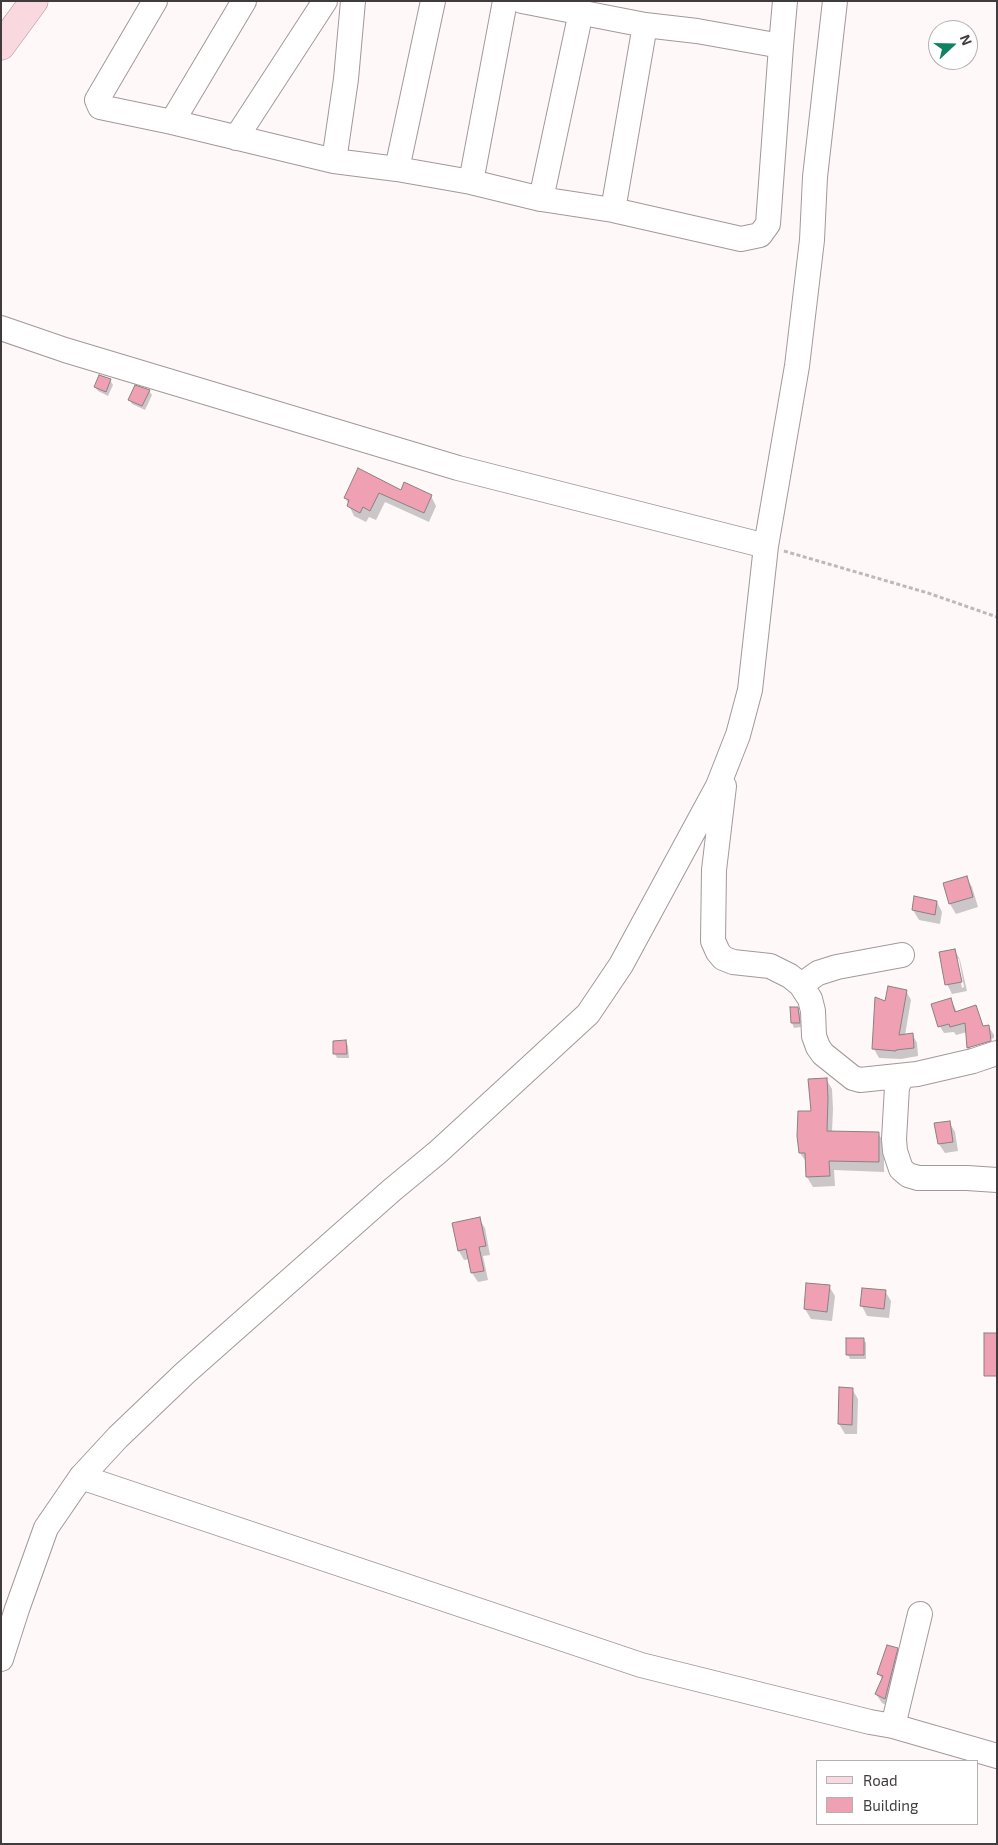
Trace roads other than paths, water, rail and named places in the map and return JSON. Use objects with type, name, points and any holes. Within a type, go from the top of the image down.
[{"type":"main road","points":[[1,46],[34,1]]},
{"type":"street","points":[[155,1],[97,100],[97,104],[100,107],[172,122],[334,161],[397,169],[471,182],[741,238],[760,235],[768,224],[785,1]]},
{"type":"street","points":[[172,122],[244,1]]},
{"type":"street","points":[[236,138],[325,1]]},
{"type":"street","points":[[334,161],[346,79],[353,1]]},
{"type":"street","points":[[397,169],[433,1]]},
{"type":"street","points":[[471,182],[505,1]]},
{"type":"street","points":[[522,1],[645,25],[696,31],[781,46]]},
{"type":"street","points":[[1,1659],[46,1528],[81,1477],[118,1437],[185,1374],[392,1190],[438,1152],[588,1014],[621,965],[711,800],[738,735],[750,690],[766,546],[798,356],[812,240],[816,168],[835,1]]},
{"type":"street","points":[[541,198],[581,12]]},
{"type":"street","points":[[613,210],[645,25]]},
{"type":"street","points":[[1,328],[74,353],[458,468],[766,546]]},
{"type":"street","points":[[725,769],[714,870],[713,941],[723,958],[733,962],[770,966],[790,976],[801,985],[810,999],[815,1042],[823,1054],[852,1078],[860,1080],[917,1074],[973,1061],[997,1053]]},
{"type":"street","points":[[801,985],[818,973],[902,955]]},
{"type":"street","points":[[902,1076],[897,1087],[894,1139],[895,1152],[902,1169],[908,1175],[918,1178],[997,1180]]},
{"type":"street","points":[[81,1477],[641,1665],[870,1722],[893,1726],[997,1756]]},
{"type":"street","points":[[893,1726],[920,1614]]}]
